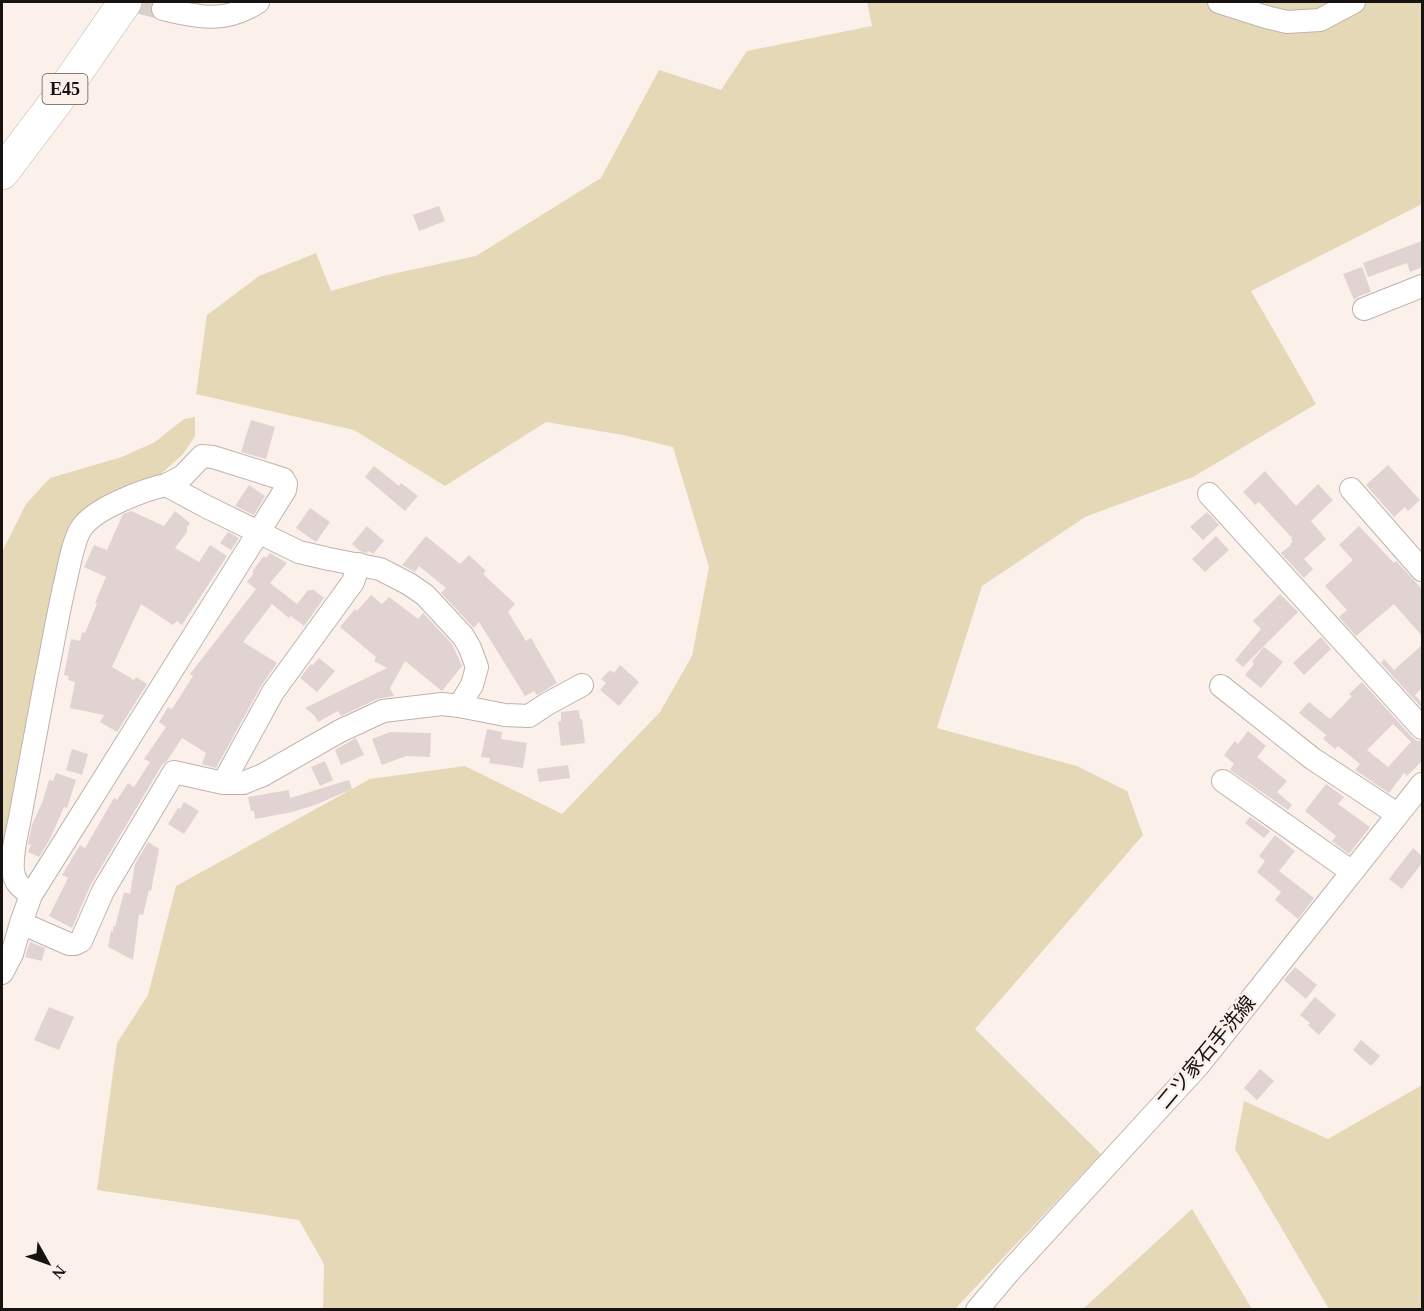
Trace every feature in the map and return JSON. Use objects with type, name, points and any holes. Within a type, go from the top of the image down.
[{"type":"highway","name":"E45","points":[[2,173],[55,103],[125,2]]},
{"type":"street","points":[[163,9],[199,17],[219,17],[246,10],[258,2]]},
{"type":"street","points":[[1219,2],[1287,22],[1320,20],[1354,2]]},
{"type":"street","points":[[1364,309],[1422,286]]},
{"type":"street","points":[[2,973],[12,954],[31,895],[285,490],[286,484],[283,479],[213,457],[202,456],[183,476],[166,485],[119,502],[92,516],[81,529],[57,616],[13,855],[16,883],[31,895]]},
{"type":"street","points":[[166,485],[299,552],[380,569],[425,595],[463,636],[477,666],[472,685],[459,706]]},
{"type":"street","points":[[1351,489],[1422,570]]},
{"type":"street","points":[[1209,494],[1422,728]]},
{"type":"street","points":[[223,783],[273,692],[353,582],[359,564]]},
{"type":"street","points":[[21,923],[69,944],[81,941],[103,891],[174,772],[223,783],[243,783],[263,775],[340,731],[383,711],[442,704],[505,715],[529,716],[582,685]]},
{"type":"street","points":[[1221,686],[1313,759],[1397,814]]},
{"type":"street","points":[[1224,781],[1352,872]]},
{"type":"street","name":"二ツ家石手洗線","points":[[977,1310],[1198,1066],[1422,784]]},
{"type":"shaded area","points":[[867,2],[1422,2],[1422,204],[1251,291],[1316,404],[1193,477],[1085,517],[982,586],[937,728],[1077,766],[1127,791],[1143,835],[975,1029],[1101,1154],[955,1309],[323,1309],[324,1264],[299,1220],[97,1190],[117,1043],[148,995],[176,886],[370,779],[465,766],[562,814],[660,712],[692,656],[709,567],[673,447],[623,435],[546,422],[445,486],[354,430],[196,394],[207,315],[259,276],[316,253],[331,291],[387,275],[476,256],[601,178],[659,70],[721,90],[747,51],[872,26]]},
{"type":"shaded area","points":[[195,417],[195,436],[183,454],[160,475],[109,497],[84,512],[2,870],[2,552],[26,504],[50,478],[122,457],[155,442],[184,419]]},
{"type":"shaded area","points":[[1422,1085],[1422,1309],[1329,1309],[1235,1149],[1244,1101],[1328,1139]]},
{"type":"shaded area","points":[[1192,1209],[1252,1309],[1083,1309]]},
{"type":"building","points":[[439,206],[445,221],[419,231],[413,215]]},
{"type":"building","points":[[1422,241],[1422,267],[1410,272],[1407,263],[1368,277],[1363,263]]},
{"type":"building","points":[[1362,267],[1371,292],[1354,300],[1343,274]]},
{"type":"building","points":[[251,420],[275,427],[266,459],[241,452]]},
{"type":"building","points":[[1388,465],[1420,500],[1408,511],[1405,507],[1394,517],[1366,485]]},
{"type":"building","points":[[374,466],[399,486],[401,483],[418,496],[405,511],[365,477]]},
{"type":"building","points":[[1265,471],[1296,506],[1318,484],[1333,500],[1311,521],[1326,539],[1304,559],[1313,569],[1304,578],[1281,553],[1291,545],[1292,538],[1259,502],[1255,505],[1243,492]]},
{"type":"building","points":[[249,485],[265,496],[254,515],[235,506]]},
{"type":"building","points":[[310,508],[330,522],[316,542],[296,528]]},
{"type":"building","points":[[131,511],[164,526],[175,511],[190,523],[187,532],[175,548],[199,562],[210,545],[227,556],[182,625],[177,621],[173,625],[141,604],[112,667],[134,680],[136,677],[147,684],[117,732],[100,722],[104,715],[70,708],[75,682],[68,680],[69,676],[64,675],[71,639],[80,641],[82,632],[85,633],[106,577],[84,567],[94,545],[107,550],[123,514]]},
{"type":"building","points":[[1207,512],[1219,525],[1203,540],[1190,527]]},
{"type":"building","points":[[367,526],[384,541],[373,554],[369,551],[367,553],[360,551],[352,544]]},
{"type":"building","points":[[1359,526],[1422,589],[1422,636],[1394,604],[1356,636],[1339,617],[1347,610],[1325,586],[1353,560],[1339,545]]},
{"type":"building","points":[[228,532],[239,538],[231,550],[220,543]]},
{"type":"building","points":[[426,536],[460,564],[469,555],[486,571],[483,574],[515,604],[508,612],[526,641],[531,638],[557,683],[537,695],[534,691],[525,696],[479,622],[474,628],[441,593],[446,588],[419,566],[415,572],[402,565]]},
{"type":"building","points":[[1216,536],[1229,550],[1205,572],[1192,559]]},
{"type":"building","points":[[270,553],[287,563],[270,583],[297,604],[308,590],[314,590],[324,598],[304,626],[291,616],[289,618],[272,604],[243,642],[277,663],[261,686],[216,768],[202,764],[206,753],[182,738],[162,765],[91,884],[72,928],[49,916],[68,878],[62,875],[80,845],[85,848],[114,798],[117,800],[128,783],[134,787],[150,762],[144,759],[166,727],[159,722],[168,707],[172,709],[193,676],[190,674],[256,589],[247,582],[264,556],[266,558]]},
{"type":"building","points":[[1280,594],[1298,612],[1243,667],[1235,660],[1261,629],[1253,621]]},
{"type":"building","points":[[371,595],[382,604],[389,597],[418,619],[423,613],[452,644],[462,666],[442,691],[405,661],[390,688],[394,696],[377,699],[341,716],[338,711],[318,722],[315,716],[305,708],[387,668],[374,661],[376,657],[340,627]]},
{"type":"building","points":[[1321,637],[1331,649],[1304,675],[1293,663]]},
{"type":"building","points":[[1422,645],[1422,688],[1415,695],[1422,703],[1422,708],[1381,663],[1384,659],[1394,670]]},
{"type":"building","points":[[1264,647],[1283,662],[1261,688],[1245,675],[1254,664],[1252,661]]},
{"type":"building","points":[[319,658],[335,671],[317,692],[300,678]]},
{"type":"building","points":[[620,665],[639,682],[619,706],[600,690],[606,683],[601,679],[610,670],[614,673]]},
{"type":"building","points":[[1362,682],[1412,737],[1417,741],[1422,741],[1422,761],[1407,776],[1404,773],[1389,793],[1355,770],[1360,764],[1338,746],[1335,749],[1323,739],[1326,735],[1299,713],[1309,702],[1330,719],[1352,696],[1349,694]],"holes":[[[1393,724],[1411,742],[1388,767],[1367,750]]]},
{"type":"building","points":[[579,710],[585,743],[561,746],[558,722],[561,721],[561,712]]},
{"type":"building","points":[[487,729],[502,732],[501,739],[527,743],[523,768],[489,763],[490,758],[481,757]]},
{"type":"building","points":[[1248,731],[1266,746],[1257,757],[1287,781],[1277,792],[1292,805],[1288,810],[1230,770],[1234,764],[1224,755],[1235,741],[1238,744]]},
{"type":"building","points":[[390,732],[431,733],[430,757],[406,756],[382,765],[372,739]]},
{"type":"building","points":[[356,738],[364,755],[341,765],[335,750]]},
{"type":"building","points":[[72,749],[88,754],[82,775],[66,770]]},
{"type":"building","points":[[325,761],[333,780],[320,786],[311,767]]},
{"type":"building","points":[[568,765],[570,778],[539,782],[537,769]]},
{"type":"building","points":[[56,773],[76,780],[67,808],[64,807],[39,857],[28,852],[31,845],[28,844],[32,825],[49,780],[53,781]]},
{"type":"building","points":[[349,780],[352,789],[315,805],[255,819],[254,811],[251,811],[248,797],[289,790],[290,798]]},
{"type":"building","points":[[1326,784],[1344,797],[1338,804],[1370,827],[1349,854],[1332,841],[1336,836],[1305,811]]},
{"type":"building","points":[[184,802],[199,811],[184,834],[168,824]]},
{"type":"building","points":[[1250,817],[1270,831],[1264,838],[1245,823]]},
{"type":"building","points":[[1275,835],[1295,851],[1279,871],[1314,898],[1298,919],[1275,900],[1281,892],[1257,872],[1265,861],[1259,856]]},
{"type":"building","points":[[148,842],[159,849],[151,891],[149,890],[143,915],[139,914],[133,960],[108,947],[124,892],[130,894],[135,864]]},
{"type":"building","points":[[1413,848],[1422,856],[1422,863],[1402,889],[1389,879]]},
{"type":"building","points":[[30,942],[45,948],[42,961],[25,957]]},
{"type":"building","points":[[1295,967],[1317,985],[1306,999],[1284,980]]},
{"type":"building","points":[[1315,997],[1336,1015],[1319,1035],[1300,1015]]},
{"type":"building","points":[[49,1007],[74,1017],[59,1050],[34,1040]]},
{"type":"building","points":[[1361,1040],[1380,1056],[1371,1066],[1353,1050]]},
{"type":"building","points":[[1260,1069],[1274,1081],[1257,1100],[1244,1088]]},
{"type":"tunnel","points":[[137,2],[163,9]]}]
